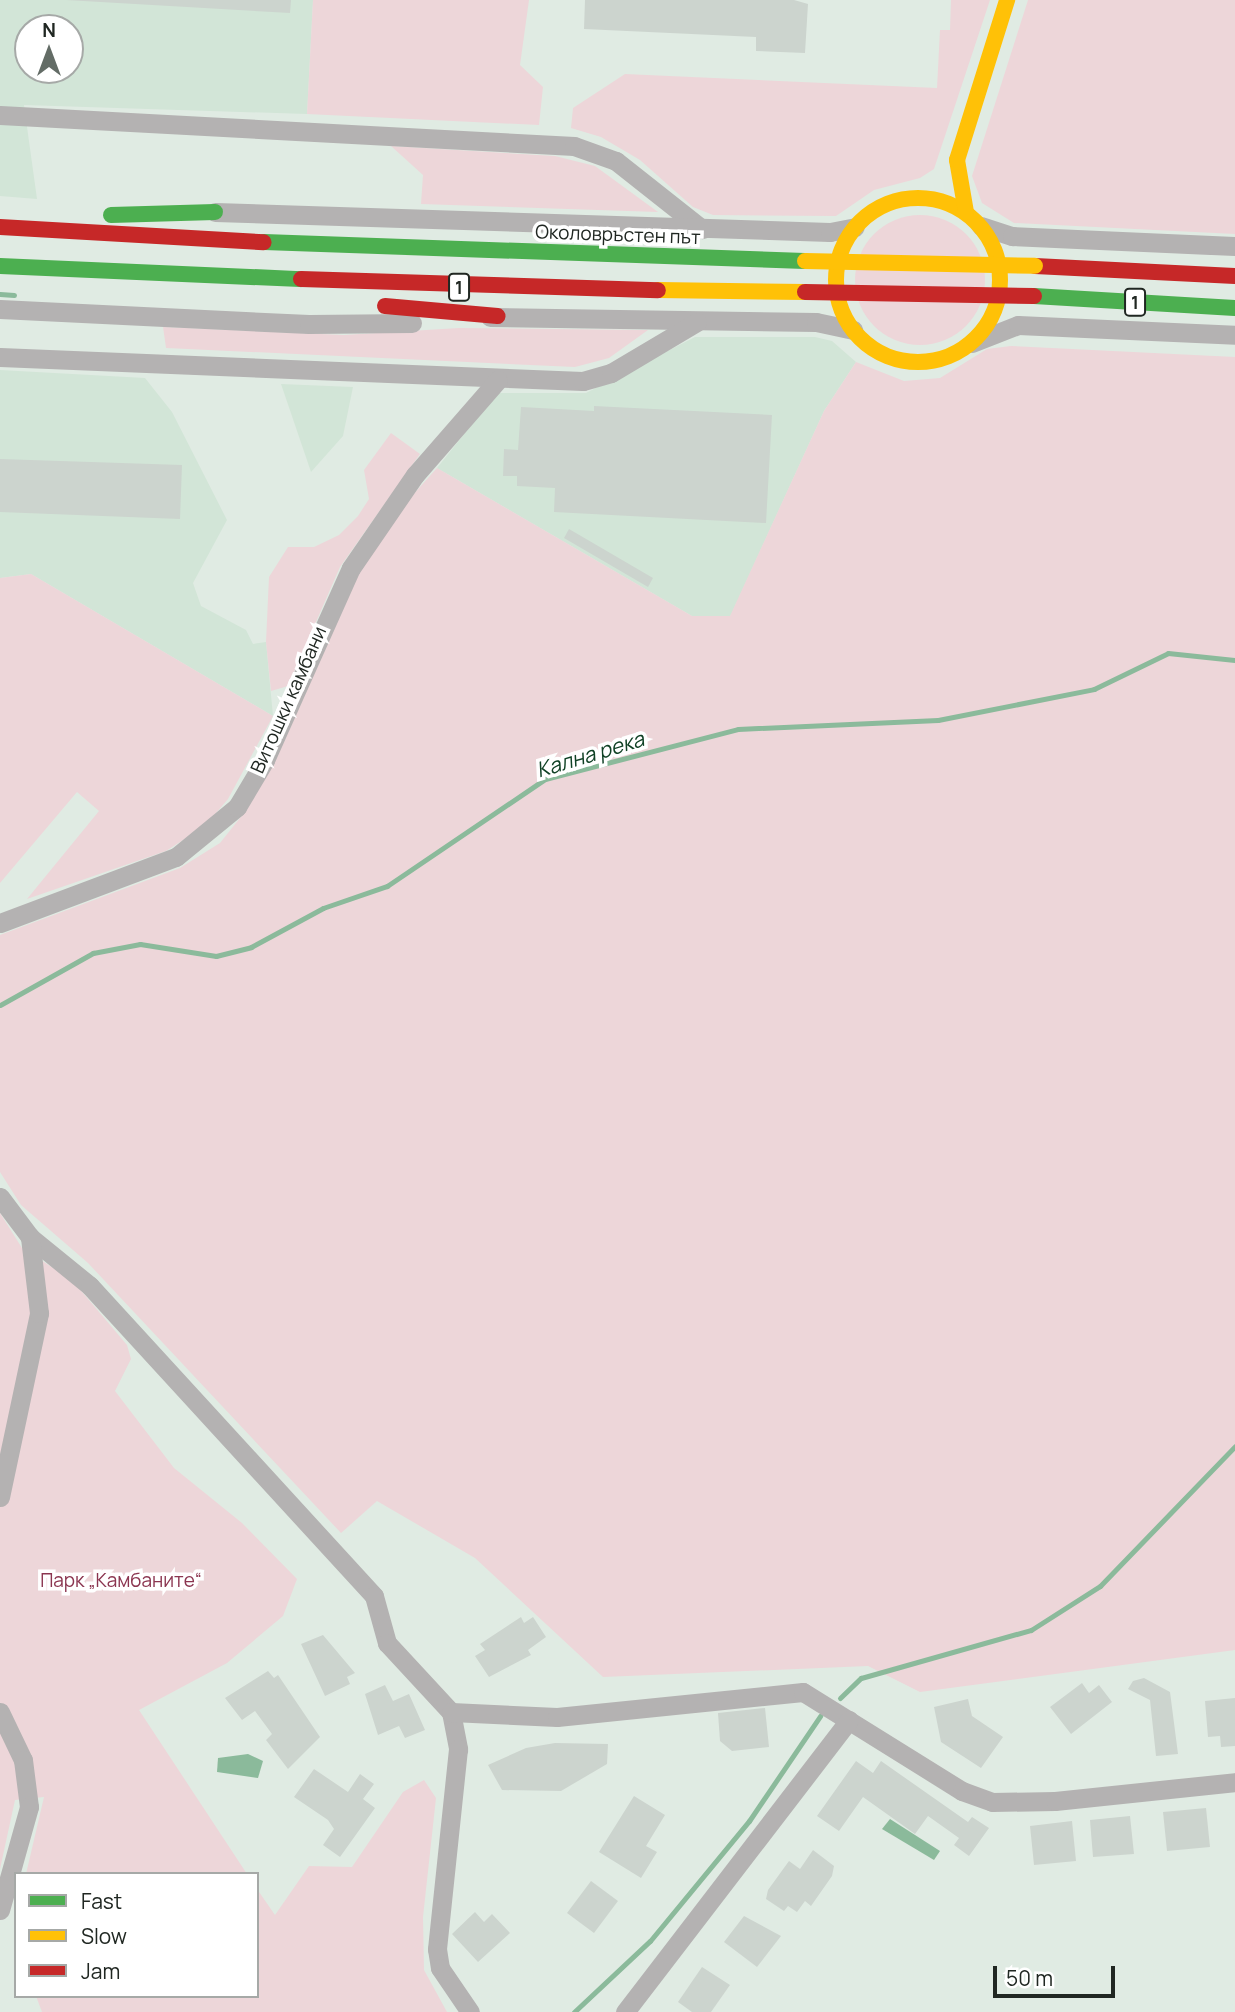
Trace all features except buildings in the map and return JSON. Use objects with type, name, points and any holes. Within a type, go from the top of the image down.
[{"type":"main road","points":[[966,212],[957,160],[1007,0]]},
{"type":"main road","points":[[919,198],[957,160]]},
{"type":"main road","points":[[919,198],[966,212],[981,226],[998,259],[999,295],[972,343],[946,357],[916,362],[880,353],[853,330],[840,305],[836,278],[841,251],[855,227],[884,205],[919,198]]},
{"type":"main road","points":[[0,225],[215,212]]},
{"type":"main road","name":"Околовръстен път","points":[[0,225],[377,248],[1035,266],[1235,276]]},
{"type":"main road","name":"1","points":[[0,267],[513,289],[1034,296],[1235,308]]},
{"type":"main road","points":[[114,271],[291,298]]},
{"type":"main road","points":[[360,304],[498,316]]},
{"type":"street","points":[[0,114],[574,146],[616,161],[702,229]]},
{"type":"street","points":[[215,212],[702,229],[830,232],[855,227]]},
{"type":"street","points":[[981,226],[1012,236],[1235,246]]},
{"type":"street","points":[[0,309],[345,325],[498,316],[816,322],[853,330]]},
{"type":"street","points":[[0,357],[498,380],[592,378],[705,320]]},
{"type":"street","points":[[972,343],[1018,325],[1235,335]]},
{"type":"street","name":"Витошки камбани","points":[[0,923],[176,857],[237,807],[265,760],[351,568],[415,475],[498,380]]},
{"type":"street","points":[[0,1197],[30,1237],[90,1286],[374,1596],[387,1643],[451,1712],[458,1749],[437,1949],[440,1968],[470,2012]]},
{"type":"street","points":[[0,1497],[39,1313],[30,1237]]},
{"type":"street","points":[[451,1712],[556,1717],[803,1692],[962,1791],[992,1801],[1055,1801],[1235,1782]]},
{"type":"street","points":[[0,1713],[23,1760],[29,1807],[0,1910]]},
{"type":"street","points":[[625,2012],[849,1720]]},
{"type":"shaded area","points":[[0,0],[313,0],[307,114],[24,105],[37,199],[0,196]]},
{"type":"shaded area","points":[[695,337],[815,337],[832,341],[856,362],[824,411],[730,617],[692,616],[437,468],[497,393],[586,393]]},
{"type":"shaded area","points":[[0,370],[145,378],[172,412],[227,520],[193,583],[201,606],[246,630],[253,644],[266,642],[273,716],[31,574],[0,578]]},
{"type":"shaded area","points":[[281,384],[353,387],[343,436],[311,472]]},
{"type":"shaded area","points":[[248,1754],[263,1761],[258,1778],[217,1772],[218,1758]]},
{"type":"shaded area","points":[[890,1819],[940,1851],[934,1860],[882,1829]]},
{"type":"green space","points":[[313,0],[529,0],[520,65],[543,87],[539,125],[307,114]]},
{"type":"green space","points":[[951,0],[990,0],[934,169],[920,178],[874,190],[836,216],[713,215],[693,207],[640,160],[601,137],[571,128],[573,108],[625,74],[937,88],[940,30],[950,30]]},
{"type":"green space","points":[[1028,0],[1235,0],[1235,234],[1014,223],[982,203],[972,176]]},
{"type":"green space","points":[[391,146],[555,156],[595,166],[658,212],[421,204],[423,175]]},
{"type":"green space","points":[[920,215],[945,220],[966,234],[980,255],[985,280],[980,305],[966,326],[945,340],[920,345],[895,340],[874,326],[860,305],[855,280],[860,255],[874,234],[895,220]]},
{"type":"green space","points":[[163,327],[344,335],[459,328],[648,330],[609,358],[575,367],[166,348]]},
{"type":"green space","points":[[1011,346],[1235,357],[1235,1650],[920,1692],[868,1666],[603,1677],[475,1558],[377,1501],[341,1533],[88,1263],[21,1205],[0,1172],[0,935],[180,868],[220,843],[244,813],[330,618],[385,526],[437,468],[692,616],[730,616],[824,411],[856,362],[904,381],[940,378],[987,349]]},
{"type":"green space","points":[[391,433],[420,454],[340,567],[288,686],[271,691],[266,642],[269,577],[288,547],[314,547],[339,535],[358,516],[369,499],[364,470]]},
{"type":"green space","points":[[31,574],[273,716],[228,799],[205,826],[166,851],[27,899],[99,811],[77,792],[0,883],[0,578]]},
{"type":"green space","name":"Парк „Камбаните“","points":[[0,1213],[22,1248],[72,1280],[127,1345],[131,1359],[115,1391],[174,1468],[242,1523],[297,1579],[283,1616],[227,1663],[139,1710],[246,1872],[26,1872],[44,1797],[15,1800],[0,1869]]},
{"type":"green space","points":[[424,1780],[436,1798],[423,1917],[424,1970],[447,2012],[42,2012],[37,1998],[259,1998],[259,1892],[275,1915],[309,1866],[352,1867],[403,1792]]},
{"type":"waterway","points":[[0,294],[14,295]]},
{"type":"waterway","name":"Кална река","points":[[0,1005],[93,953],[140,944],[216,956],[251,947],[323,908],[387,886],[545,779],[738,729],[938,720],[1094,689],[1168,653],[1235,660]]},
{"type":"waterway","points":[[840,1698],[861,1678],[1031,1630],[1100,1586],[1235,1446]]},
{"type":"waterway","points":[[574,2012],[650,1941],[749,1821],[820,1716]]},
{"type":"traffic: fast","points":[[111,215],[215,212]]},
{"type":"traffic: fast","points":[[264,242],[805,261]]},
{"type":"traffic: fast","points":[[0,266],[301,279]]},
{"type":"traffic: fast","points":[[1034,296],[1235,308]]},
{"type":"traffic: slow","points":[[966,212],[957,160],[1007,0]]},
{"type":"traffic: slow","points":[[918,198],[949,204],[976,222],[994,249],[1000,280],[994,311],[976,338],[949,356],[918,362],[887,356],[860,338],[842,311],[836,280],[842,249],[860,222],[887,204],[918,198]]},
{"type":"traffic: slow","points":[[805,261],[1035,266]]},
{"type":"traffic: slow","points":[[658,290],[805,292]]},
{"type":"traffic: jam","points":[[0,227],[264,242]]},
{"type":"traffic: jam","points":[[1035,266],[1235,276]]},
{"type":"traffic: jam","points":[[301,279],[658,290]]},
{"type":"traffic: jam","points":[[805,292],[1034,296]]},
{"type":"traffic: jam","points":[[385,306],[498,316]]}]
